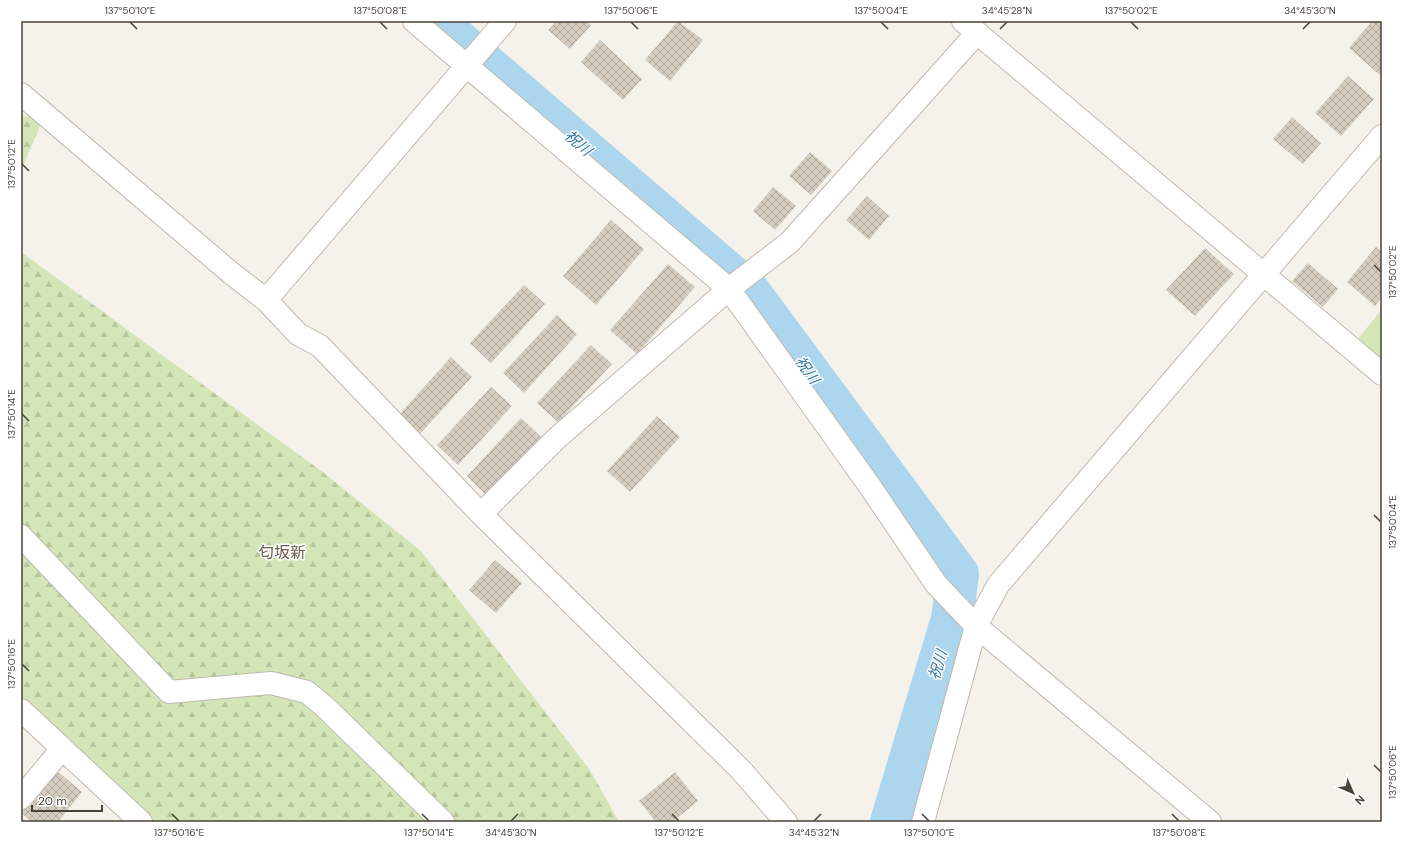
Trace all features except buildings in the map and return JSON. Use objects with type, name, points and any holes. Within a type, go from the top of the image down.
[{"type":"street","points":[[414,21],[729,288],[869,485],[936,584],[976,626],[1210,822]]},
{"type":"street","points":[[266,300],[505,21]]},
{"type":"street","points":[[482,514],[557,438],[729,288],[790,242],[970,27],[1382,374]]},
{"type":"street","points":[[21,94],[231,273],[266,300],[298,334],[320,346],[482,514],[741,770],[786,822]]},
{"type":"street","points":[[923,822],[976,626],[998,585],[1382,136]]},
{"type":"street","points":[[21,536],[169,692],[271,683],[307,692],[324,706],[443,822]]},
{"type":"street","points":[[21,710],[141,822]]},
{"type":"street","points":[[21,798],[62,748]]},
{"type":"green space","points":[[45,114],[21,171],[21,117]]},
{"type":"green space","points":[[21,252],[324,473],[421,551],[590,770],[619,822],[148,822],[21,707]]},
{"type":"green space","points":[[1382,309],[1382,372],[1351,348]]},
{"type":"waterway","name":"祝川","points":[[435,21],[748,290],[958,574],[952,619],[891,822]]},
{"type":"district","name":"匂坂新","points":[[282,552]]}]
